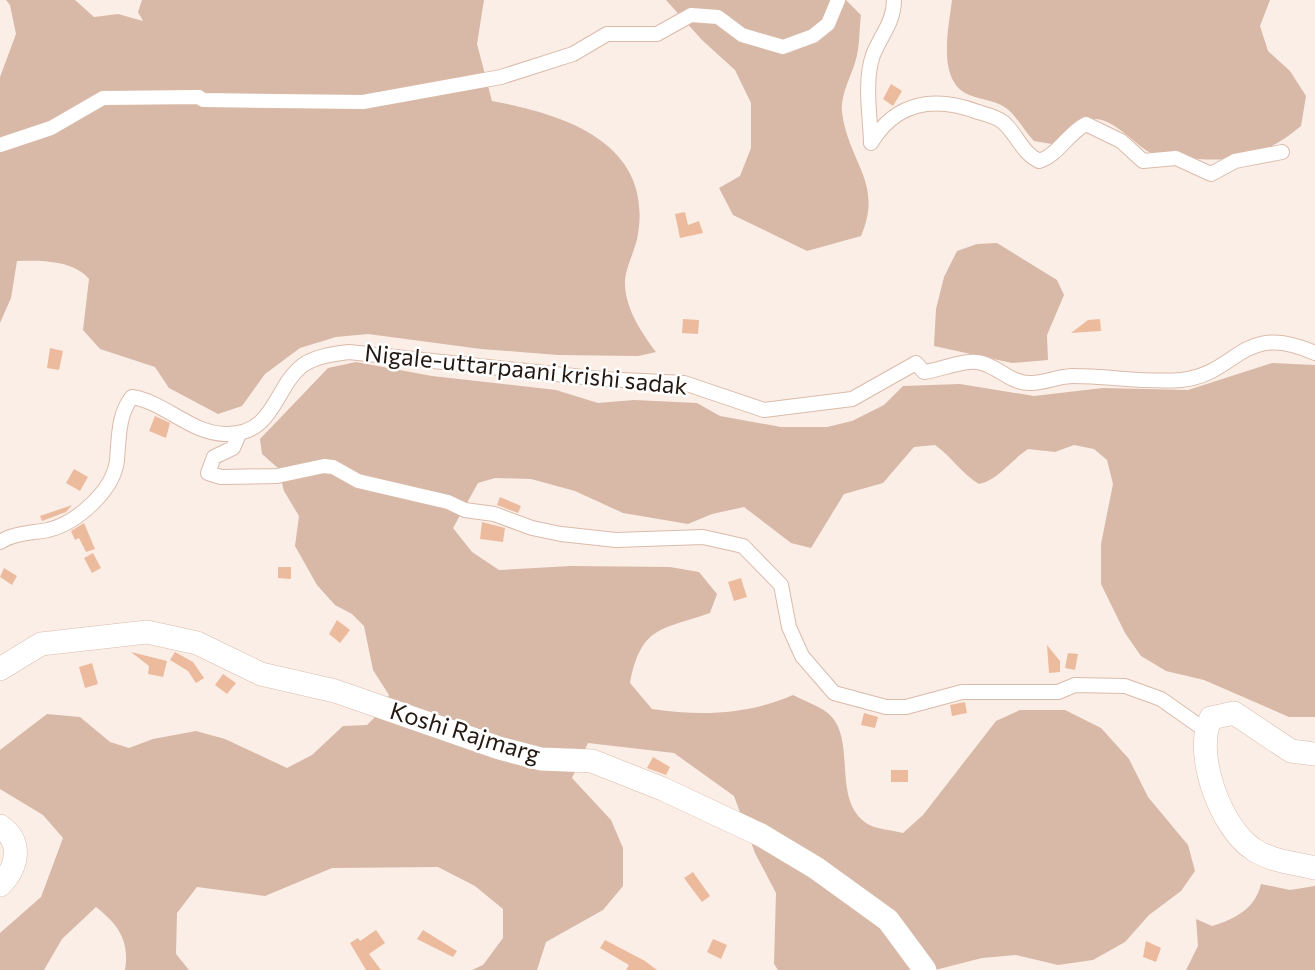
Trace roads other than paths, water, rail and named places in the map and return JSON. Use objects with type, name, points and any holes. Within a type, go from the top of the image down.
[{"type":"main road","name":"Koshi Rajmarg","points":[[0,669],[41,644],[147,632],[197,643],[261,674],[335,691],[499,748],[541,759],[592,761],[663,789],[761,835],[816,868],[888,920],[925,970]]},
{"type":"main road","points":[[1315,754],[1291,751],[1234,713],[1219,713],[1211,718],[1205,730],[1209,771],[1218,801],[1241,840],[1263,855],[1315,868]]},
{"type":"main road","points":[[0,826],[12,836],[16,856],[14,866],[0,886]]},
{"type":"street","points":[[0,145],[51,128],[103,98],[199,97],[203,100],[363,102],[500,76],[573,54],[607,34],[657,34],[691,15],[718,17],[741,35],[783,47],[813,36],[828,24],[838,0]]},
{"type":"street","points":[[894,0],[894,15],[873,57],[869,86],[871,143],[891,116],[915,107],[950,102],[1002,120],[1028,156],[1039,161],[1047,159],[1072,131],[1086,124],[1121,141],[1143,161],[1176,158],[1212,174],[1235,161],[1282,152]]},
{"type":"street","name":"Nigale-uttarpaani krishi sadak","points":[[239,433],[265,419],[303,366],[320,357],[349,352],[602,379],[684,383],[764,410],[852,398],[916,363],[924,372],[980,362],[1013,380],[1031,383],[1070,376],[1107,380],[1182,380],[1200,375],[1247,346],[1264,341],[1300,346],[1315,353]]},
{"type":"street","points":[[0,541],[50,529],[89,506],[107,490],[116,473],[124,406],[132,397],[144,399],[204,430],[225,435],[239,433],[233,448],[214,457],[208,473],[221,477],[277,476],[324,466],[358,481],[448,502],[465,510],[494,514],[532,528],[561,534],[616,540],[703,537],[743,546],[781,585],[789,627],[802,656],[834,693],[886,707],[906,707],[962,692],[1058,692],[1075,685],[1125,686],[1161,699],[1205,730]]}]
